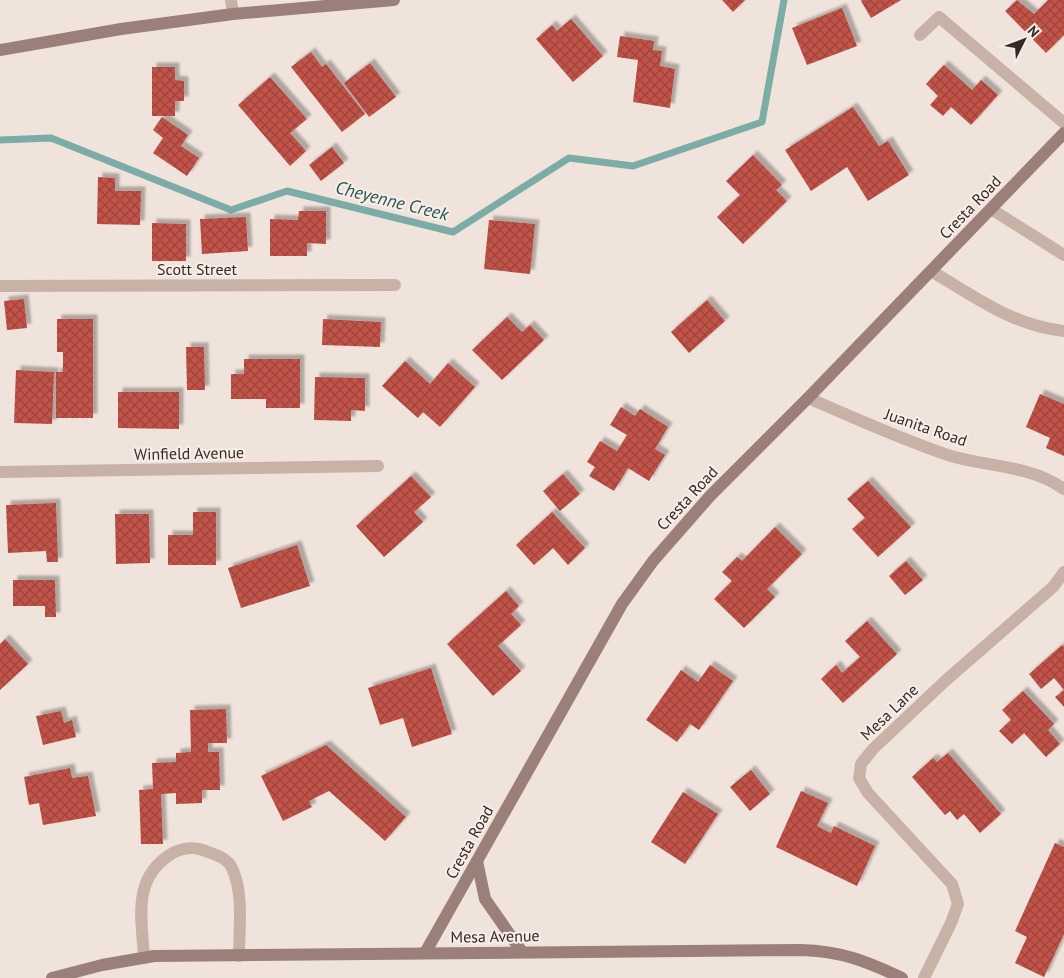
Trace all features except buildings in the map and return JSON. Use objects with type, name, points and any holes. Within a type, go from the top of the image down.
[{"type":"main road","points":[[0,50],[121,29],[234,14],[394,0]]},
{"type":"main road","name":"Cresta Road","points":[[424,953],[622,604],[679,529],[1064,133]]},
{"type":"main road","points":[[477,861],[485,899],[522,952]]},
{"type":"main road","name":"Mesa Avenue","points":[[52,978],[102,965],[144,958],[424,953],[829,950],[858,958],[902,978]]},
{"type":"main road","name":"Mesa Avenue","points":[[71,978],[84,971]]},
{"type":"street","points":[[231,0],[234,14]]},
{"type":"street","points":[[920,35],[939,17],[1064,123]]},
{"type":"street","points":[[991,209],[1064,255]]},
{"type":"street","points":[[931,271],[1007,316],[1040,329],[1064,331]]},
{"type":"street","name":"Scott Street","points":[[0,286],[394,285]]},
{"type":"street","name":"Juanita Road","points":[[808,398],[886,432],[952,456],[1011,467],[1057,484],[1064,489]]},
{"type":"street","name":"Winfield Avenue","points":[[0,472],[378,466]]},
{"type":"street","name":"Mesa Lane","points":[[924,978],[951,923],[958,904],[952,884],[868,793],[859,778],[861,764],[873,749],[944,682],[1053,587],[1064,572]]},
{"type":"street","points":[[144,958],[141,911],[143,886],[154,866],[177,850],[196,848],[220,856],[232,866],[238,890],[239,956]]},
{"type":"waterway","name":"Cheyenne Creek","points":[[0,140],[51,138],[231,210],[287,191],[453,232],[569,158],[633,166],[762,122],[784,0]]}]
